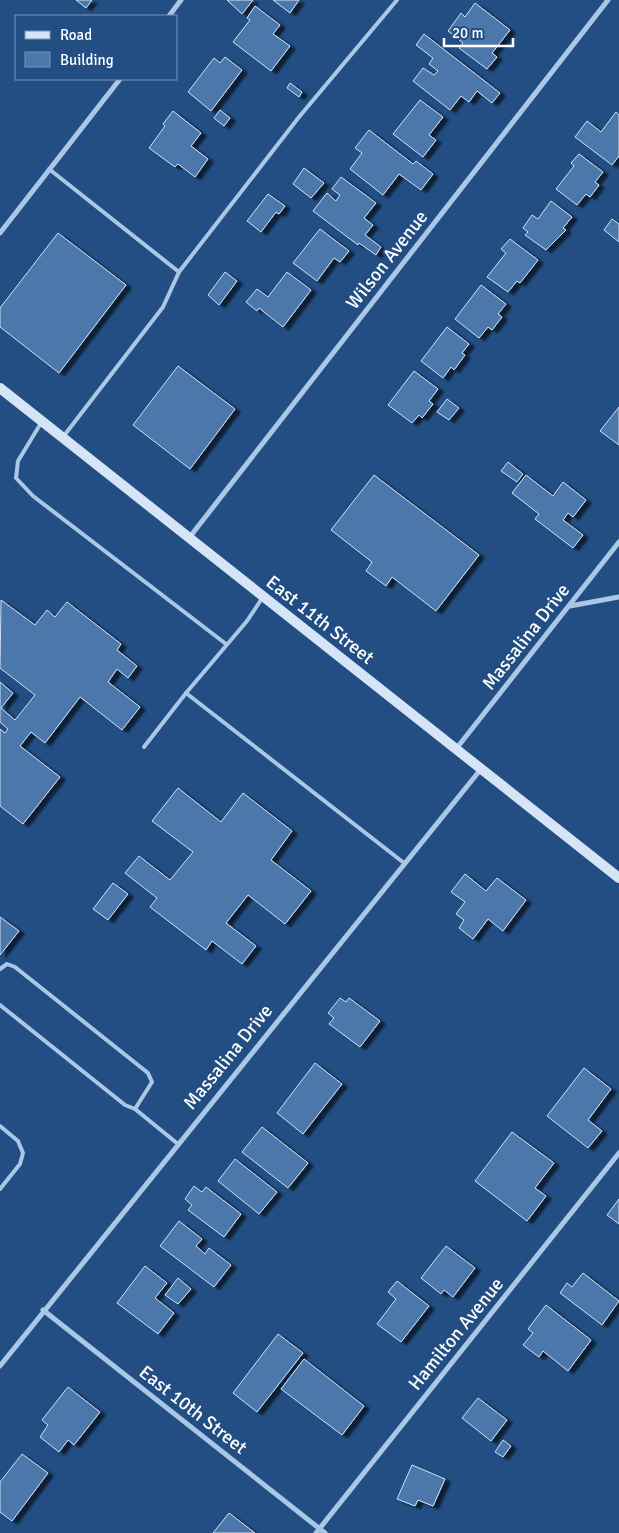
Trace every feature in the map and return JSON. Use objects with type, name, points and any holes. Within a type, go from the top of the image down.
[{"type":"main road","name":"East 11th Street","points":[[0,388],[619,878]]},
{"type":"street","points":[[169,15],[181,0]]},
{"type":"street","name":"Wilson Avenue","points":[[189,538],[608,0]]},
{"type":"street","points":[[0,233],[119,80]]},
{"type":"street","name":"Massalina Drive","points":[[456,749],[619,542]]},
{"type":"street","points":[[569,606],[619,597]]},
{"type":"street","name":"Massalina Drive","points":[[0,1366],[43,1310],[481,769]]},
{"type":"street","name":"Hamilton Avenue","points":[[317,1531],[619,1153]]},
{"type":"street","name":"East 10th Street","points":[[43,1310],[317,1531],[324,1533]]},
{"type":"lane","points":[[62,438],[163,307],[179,272],[299,118],[397,0]]},
{"type":"lane","points":[[49,169],[179,272]]},
{"type":"lane","points":[[41,421],[18,461],[16,478],[33,496],[226,644]]},
{"type":"lane","points":[[144,747],[247,620],[263,596]]},
{"type":"lane","points":[[186,693],[404,863]]},
{"type":"lane","points":[[0,968],[7,964],[14,967],[148,1073],[152,1082],[136,1109]]},
{"type":"lane","points":[[0,1005],[125,1105],[136,1109],[178,1144]]},
{"type":"lane","points":[[0,1126],[18,1141],[24,1153],[20,1164],[0,1189]]},
{"type":"building","points":[[76,0],[92,0],[86,8]]},
{"type":"building","points":[[227,0],[253,0],[242,14]]},
{"type":"building","points":[[273,0],[299,0],[290,13]]},
{"type":"building","points":[[475,3],[510,30],[492,53],[497,57],[487,69],[459,48],[463,43],[448,31],[461,13],[465,17]]},
{"type":"building","points":[[255,6],[280,25],[273,34],[290,46],[271,71],[233,42],[250,20],[247,18]]},
{"type":"building","points":[[424,34],[500,93],[492,103],[477,91],[469,102],[461,96],[450,110],[413,81],[423,68],[434,75],[438,71],[429,64],[433,58],[416,45]]},
{"type":"building","points":[[225,57],[242,70],[211,111],[188,92],[214,58],[220,63]]},
{"type":"building","points":[[290,83],[302,92],[299,97],[287,88]]},
{"type":"building","points":[[420,100],[443,117],[429,135],[436,140],[423,157],[393,134]]},
{"type":"building","points":[[220,110],[230,118],[224,126],[214,118]]},
{"type":"building","points":[[173,111],[201,133],[191,146],[208,159],[195,177],[178,164],[175,167],[149,148]]},
{"type":"building","points":[[616,112],[619,115],[619,156],[612,165],[575,137],[587,121],[601,132]]},
{"type":"building","points":[[369,130],[413,164],[416,161],[433,174],[421,190],[399,174],[383,195],[350,169],[362,153],[355,148]]},
{"type":"building","points":[[579,154],[603,172],[595,182],[599,185],[590,197],[586,194],[577,205],[556,189],[574,166],[571,163]]},
{"type":"building","points":[[304,168],[324,183],[311,198],[293,184]]},
{"type":"building","points":[[341,177],[376,203],[364,218],[373,225],[365,235],[381,247],[376,255],[359,243],[358,245],[313,211],[327,193],[336,201],[340,195],[332,189]]},
{"type":"building","points":[[268,194],[285,206],[279,214],[276,212],[261,232],[247,221]]},
{"type":"building","points":[[551,201],[572,217],[563,228],[566,230],[546,250],[525,235],[528,232],[523,228],[532,215],[538,219]]},
{"type":"building","points":[[612,219],[619,224],[619,242],[604,230]]},
{"type":"building","points":[[320,229],[349,251],[340,262],[334,258],[317,281],[293,263]]},
{"type":"building","points":[[58,233],[126,285],[59,373],[0,327],[0,308]]},
{"type":"building","points":[[510,239],[538,260],[520,283],[517,281],[508,292],[487,277],[506,253],[501,249]]},
{"type":"building","points":[[225,272],[237,281],[219,305],[208,295]]},
{"type":"building","points":[[287,272],[311,290],[283,327],[259,308],[257,311],[246,302],[257,289],[268,297]]},
{"type":"building","points":[[481,285],[506,304],[498,314],[502,317],[492,330],[488,327],[479,338],[455,319]]},
{"type":"building","points":[[447,327],[469,344],[462,353],[465,355],[454,370],[451,367],[443,378],[421,361]]},
{"type":"building","points":[[178,366],[235,409],[190,469],[133,425]]},
{"type":"building","points":[[414,371],[438,389],[429,401],[433,404],[422,418],[419,415],[412,423],[388,405]]},
{"type":"building","points":[[447,399],[459,408],[449,420],[437,412]]},
{"type":"building","points":[[619,407],[619,445],[600,431]]},
{"type":"building","points":[[508,462],[523,474],[517,482],[501,471]]},
{"type":"building","points":[[374,475],[479,555],[436,611],[392,577],[386,586],[366,571],[372,562],[331,530]]},
{"type":"building","points":[[526,475],[553,496],[563,482],[586,500],[573,517],[568,513],[563,520],[583,535],[573,548],[535,519],[539,514],[512,493]]},
{"type":"building","points":[[1,600],[35,625],[47,610],[55,617],[67,602],[121,644],[117,650],[137,666],[128,678],[117,669],[108,682],[140,707],[122,730],[80,697],[45,743],[31,732],[20,746],[60,777],[23,824],[0,806],[0,729],[5,733],[8,729],[0,722],[0,682],[13,693],[1,708],[15,720],[35,695],[0,668]]},
{"type":"building","points":[[178,788],[221,822],[243,793],[292,831],[271,860],[311,891],[285,924],[248,895],[226,923],[256,946],[242,964],[212,941],[206,950],[150,907],[157,898],[125,873],[139,856],[170,880],[193,852],[152,821]]},
{"type":"building","points":[[465,874],[486,891],[497,878],[526,900],[503,931],[488,919],[473,939],[459,928],[464,920],[456,914],[465,902],[451,892]]},
{"type":"building","points":[[113,883],[128,894],[108,920],[93,909]]},
{"type":"building","points":[[0,917],[19,931],[0,955]]},
{"type":"building","points":[[340,998],[346,1002],[349,998],[380,1021],[360,1047],[329,1024],[334,1018],[328,1013]]},
{"type":"building","points":[[315,1063],[342,1084],[303,1134],[277,1113]]},
{"type":"building","points":[[584,1068],[611,1089],[588,1120],[602,1131],[588,1148],[547,1116]]},
{"type":"building","points":[[262,1127],[308,1163],[288,1188],[242,1152]]},
{"type":"building","points":[[512,1132],[554,1163],[535,1188],[546,1196],[527,1221],[475,1181]]},
{"type":"building","points":[[235,1159],[277,1192],[259,1214],[218,1181]]},
{"type":"building","points":[[194,1186],[202,1192],[206,1187],[241,1214],[224,1237],[188,1210],[192,1205],[185,1199]]},
{"type":"building","points":[[619,1199],[619,1224],[607,1215]]},
{"type":"building","points":[[179,1221],[202,1239],[196,1246],[205,1254],[209,1248],[231,1265],[214,1287],[160,1246]]},
{"type":"building","points":[[446,1246],[475,1268],[453,1297],[444,1290],[441,1294],[421,1278]]},
{"type":"building","points":[[145,1266],[167,1283],[155,1298],[174,1313],[158,1334],[117,1303]]},
{"type":"building","points":[[583,1273],[619,1301],[602,1325],[560,1293],[567,1283],[572,1287]]},
{"type":"building","points":[[178,1278],[191,1289],[178,1304],[165,1295]]},
{"type":"building","points":[[397,1281],[429,1306],[401,1342],[377,1324],[396,1299],[388,1292]]},
{"type":"building","points":[[546,1305],[591,1340],[568,1371],[543,1351],[539,1357],[523,1345],[533,1333],[528,1329]]},
{"type":"building","points":[[278,1334],[303,1353],[257,1412],[233,1393]]},
{"type":"building","points":[[304,1359],[364,1406],[342,1435],[281,1389]]},
{"type":"building","points":[[68,1387],[100,1412],[74,1445],[68,1440],[59,1452],[40,1437],[48,1425],[42,1420]]},
{"type":"building","points":[[478,1398],[507,1420],[491,1441],[462,1418]]},
{"type":"building","points":[[503,1440],[511,1446],[503,1457],[495,1452]]},
{"type":"building","points":[[22,1454],[48,1473],[12,1521],[0,1512],[0,1482]]},
{"type":"building","points":[[412,1465],[445,1479],[433,1506],[418,1500],[415,1506],[397,1499]]},
{"type":"building","points":[[229,1513],[255,1533],[213,1533]]}]
